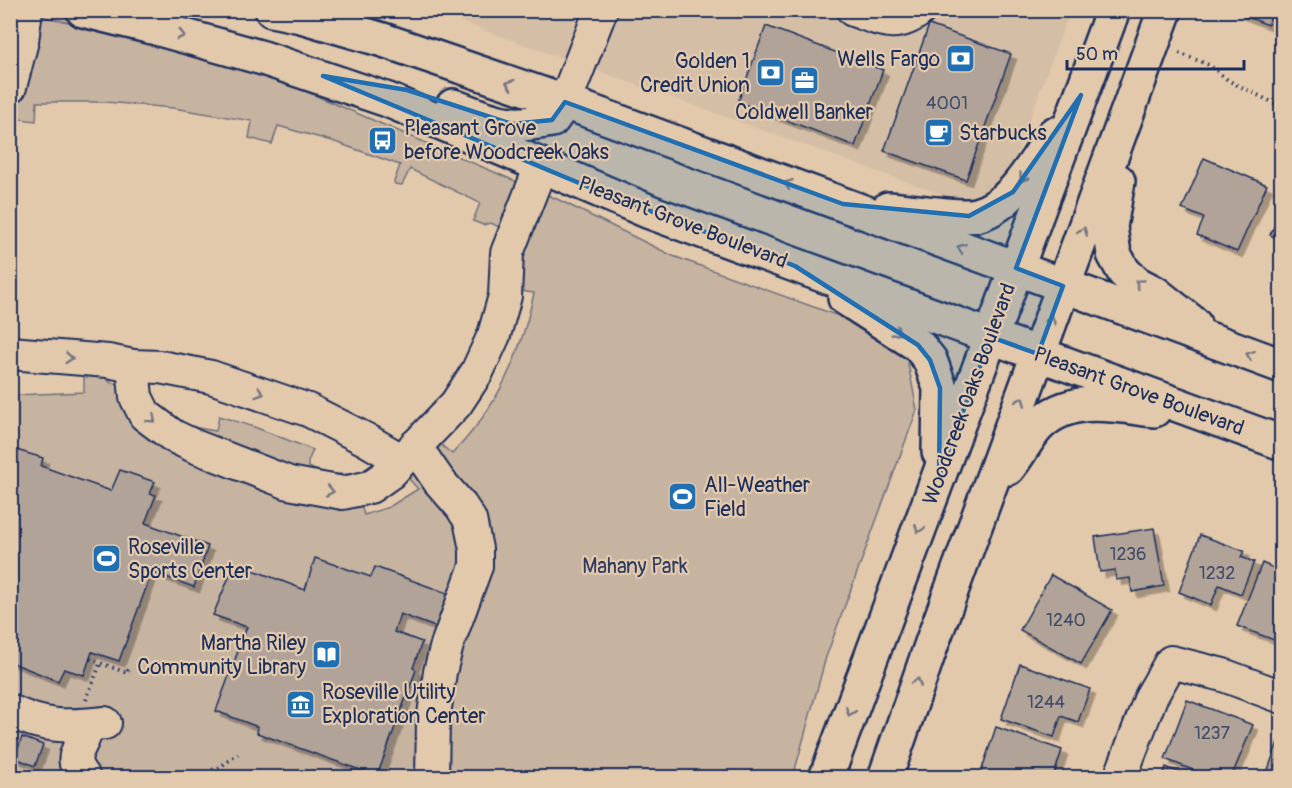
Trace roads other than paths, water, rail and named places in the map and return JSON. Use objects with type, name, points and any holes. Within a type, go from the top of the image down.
[{"type":"main road","name":"Pleasant Grove Boulevard","points":[[83,10],[214,44],[323,76],[388,100],[631,205],[1281,443]]},
{"type":"main road","name":"Woodcreek Oaks Boulevard","points":[[826,777],[1113,10]]},
{"type":"main road","points":[[885,777],[909,705],[1165,10]]},
{"type":"main road","points":[[292,12],[383,40],[565,102],[1281,366]]},
{"type":"main road","points":[[323,76],[407,90],[512,124],[552,120],[565,102]]},
{"type":"main road","points":[[843,204],[969,216],[987,211],[1013,192],[1081,95]]},
{"type":"main road","points":[[1128,109],[1110,227],[1114,254],[1124,272],[1136,283],[1155,293],[1219,344]]},
{"type":"main road","points":[[795,266],[918,345],[930,360],[940,388],[939,476]]},
{"type":"main road","points":[[986,495],[1016,459],[1038,426],[1050,417],[1073,406],[1104,404],[1209,417]]},
{"type":"street","points":[[10,87],[22,41],[26,10]]},
{"type":"street","points":[[565,102],[601,10]]},
{"type":"street","points":[[853,10],[892,23],[912,17],[920,10]]},
{"type":"street","points":[[133,366],[136,396],[146,415],[164,429],[194,446],[289,483],[343,493],[370,487],[390,473],[456,404],[477,372],[494,335],[505,296],[507,253],[541,166]]},
{"type":"street","points":[[10,353],[160,367],[212,377],[308,410],[365,439],[408,453],[439,482],[461,506],[470,520],[476,549],[476,566],[447,645],[438,679],[433,722],[432,777]]},
{"type":"street","points":[[1120,777],[1151,697],[1171,662],[1223,675],[1281,697]]},
{"type":"street","points":[[10,711],[31,721],[50,725],[89,724],[86,737],[77,747],[74,758],[79,772],[84,777]]},
{"type":"place","name":"Wells Fargo","points":[[961,59]]},
{"type":"place","name":"Golden 1 Credit Union","points":[[771,73]]},
{"type":"place","name":"Coldwell Banker","points":[[804,81]]},
{"type":"place","name":"Starbucks","points":[[938,133]]},
{"type":"place","name":"Pleasant Grove before Woodcreek Oaks","points":[[383,140]]},
{"type":"place","name":"All-Weather Field","points":[[683,497]]},
{"type":"place","name":"Roseville Sports Center","points":[[107,559]]},
{"type":"place","name":"Martha Riley Community Library","points":[[327,655]]},
{"type":"place","name":"Roseville Utility Exploration Center","points":[[301,704]]},
{"type":"park label","name":"Mahany Park","points":[[635,566]]}]
